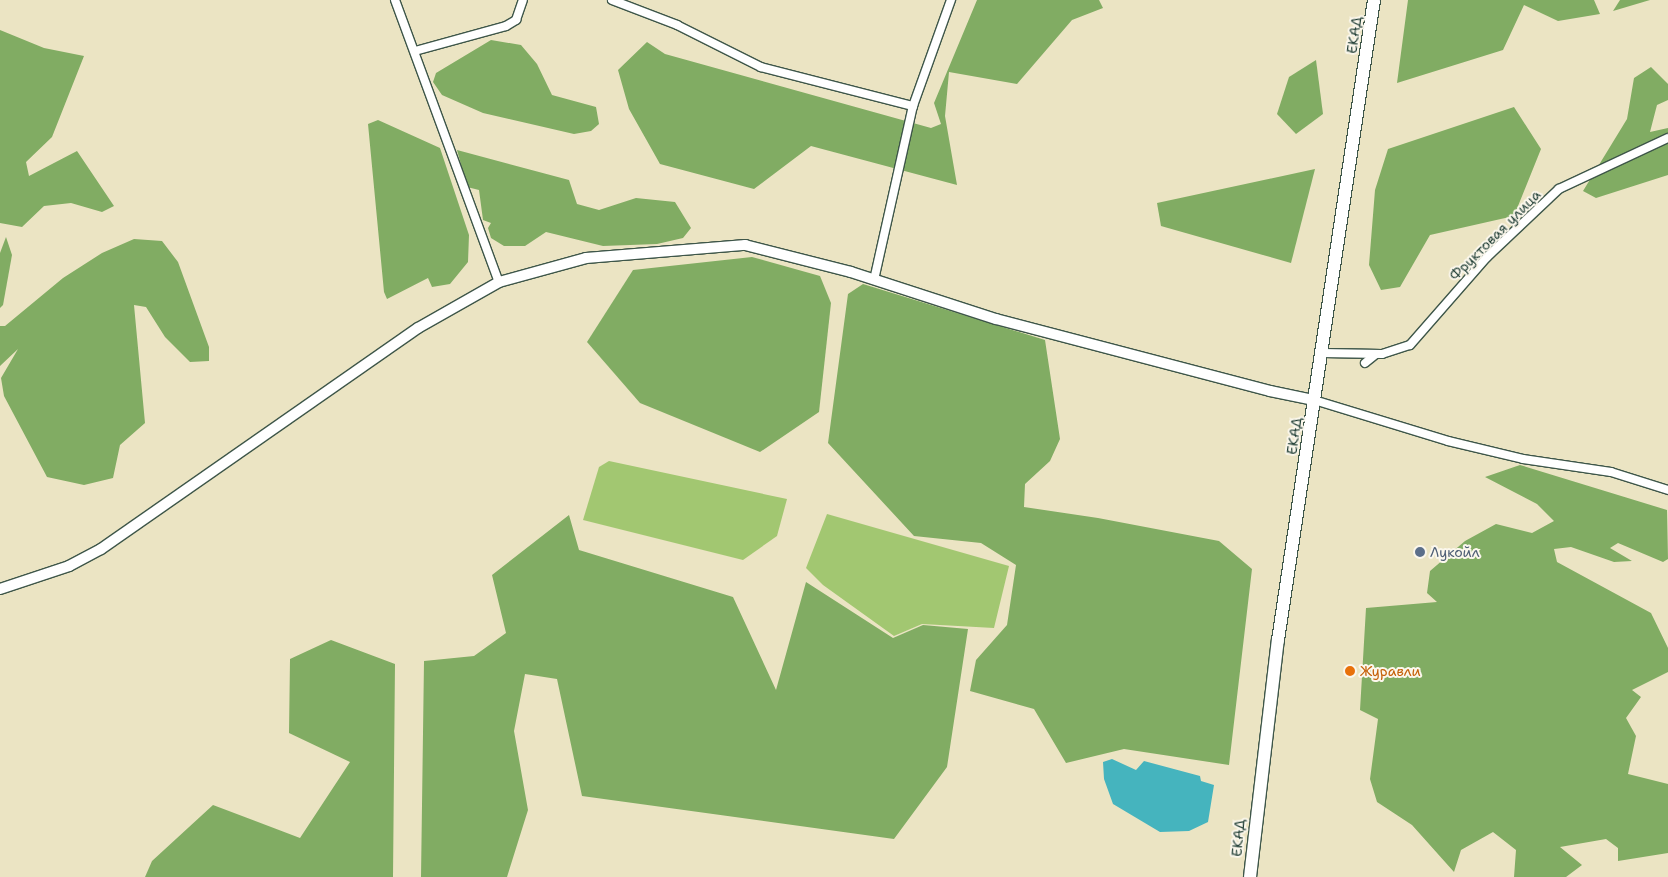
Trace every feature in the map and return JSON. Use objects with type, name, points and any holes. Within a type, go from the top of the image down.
[{"type":"highway","name":"ЕКАД","points":[[1250,877],[1259,780],[1374,0]]},
{"type":"street","points":[[395,0],[499,282]]},
{"type":"street","points":[[415,51],[506,26],[516,20],[523,0]]},
{"type":"street","points":[[612,0],[676,25],[761,67],[913,106]]},
{"type":"street","points":[[874,280],[913,106],[951,0]]},
{"type":"street","name":"Фруктовая улица","points":[[1322,353],[1376,354],[1410,345],[1487,257],[1558,189],[1668,138]]},
{"type":"street","points":[[0,589],[69,566],[101,549],[418,328],[499,282],[586,258],[745,245],[874,280],[996,319],[1270,391],[1314,400],[1448,441],[1523,459],[1611,472],[1668,490]]},
{"type":"street","points":[[1365,363],[1376,354]]},
{"type":"green space","points":[[977,0],[1099,0],[1103,8],[1072,20],[1017,84],[949,72],[945,116],[957,185],[811,146],[754,189],[660,164],[629,109],[618,70],[647,42],[665,54],[931,128],[941,124],[934,103]]},
{"type":"green space","points":[[1408,0],[1594,0],[1600,14],[1558,21],[1524,5],[1503,50],[1397,83]]},
{"type":"green space","points":[[1620,0],[1650,0],[1613,11]]},
{"type":"green space","points":[[0,30],[44,48],[84,56],[52,137],[26,162],[29,176],[77,151],[114,206],[102,212],[71,203],[44,206],[22,227],[0,223]]},
{"type":"green space","points":[[491,40],[521,45],[537,64],[552,95],[596,107],[599,124],[591,131],[574,134],[483,113],[442,95],[433,82],[436,73]]},
{"type":"green space","points":[[1316,60],[1323,114],[1296,134],[1277,114],[1289,77]]},
{"type":"green space","points":[[1651,67],[1668,84],[1668,100],[1657,105],[1650,132],[1668,128],[1668,175],[1596,198],[1583,191],[1627,119],[1634,78]]},
{"type":"green space","points":[[1514,107],[1541,149],[1514,216],[1430,235],[1400,287],[1381,290],[1369,265],[1375,190],[1388,149]]},
{"type":"green space","points":[[378,120],[440,148],[469,235],[468,262],[450,284],[432,287],[428,278],[387,299],[384,292],[368,124]]},
{"type":"green space","points":[[457,150],[569,180],[577,204],[599,210],[636,198],[675,202],[691,228],[683,238],[657,244],[603,246],[546,232],[525,246],[504,246],[491,238],[488,228],[491,223],[483,220],[479,190],[467,187]]},
{"type":"green space","points":[[1315,169],[1291,263],[1161,226],[1157,203]]},
{"type":"green space","points":[[6,237],[12,255],[3,305],[0,308],[0,253]]},
{"type":"green space","points":[[134,239],[162,241],[178,262],[209,347],[209,361],[190,362],[165,337],[146,307],[134,305],[145,423],[120,445],[113,478],[84,485],[47,477],[4,396],[1,378],[18,349],[0,366],[0,326],[5,326],[63,278],[102,253]]},
{"type":"green space","points":[[752,257],[820,276],[831,303],[819,412],[760,452],[640,403],[587,342],[633,270]]},
{"type":"green space","points":[[863,284],[1045,340],[1060,439],[1050,461],[1025,484],[1024,507],[1098,518],[1219,541],[1252,569],[1229,765],[1124,749],[1066,763],[1034,709],[970,691],[976,660],[1007,625],[1016,565],[981,543],[914,536],[828,443],[848,294]]},
{"type":"green space","points":[[609,461],[787,499],[777,536],[743,560],[583,520],[599,467]]},
{"type":"green space","points":[[1520,465],[1667,510],[1668,559],[1663,562],[1618,543],[1610,548],[1632,561],[1614,562],[1571,547],[1554,549],[1557,562],[1651,613],[1668,648],[1668,672],[1632,690],[1641,697],[1626,718],[1636,736],[1628,774],[1668,784],[1668,853],[1618,861],[1618,848],[1606,839],[1560,847],[1582,865],[1566,877],[1514,877],[1516,850],[1493,832],[1461,850],[1454,872],[1412,825],[1377,802],[1370,779],[1378,719],[1360,710],[1366,608],[1437,602],[1427,593],[1430,571],[1465,541],[1496,524],[1532,533],[1554,521],[1537,504],[1485,477]]},
{"type":"green space","points":[[827,514],[1009,566],[994,628],[922,624],[894,636],[823,585],[806,568]]},
{"type":"green space","points":[[569,515],[579,550],[733,597],[776,690],[806,582],[893,638],[923,625],[968,629],[947,767],[894,839],[582,796],[557,679],[525,674],[514,731],[528,810],[507,877],[421,877],[424,661],[474,656],[506,633],[492,575]]},
{"type":"green space","points":[[331,640],[395,664],[393,877],[145,877],[152,861],[213,805],[300,838],[350,762],[289,733],[290,659]]},
{"type":"water","points":[[1112,759],[1136,770],[1144,761],[1200,776],[1201,781],[1214,785],[1208,822],[1189,831],[1160,832],[1113,804],[1104,779],[1103,762]]},
{"type":"place","name":"Лукойл","points":[[1420,552]]},
{"type":"place","name":"Журавли","points":[[1350,671]]}]
